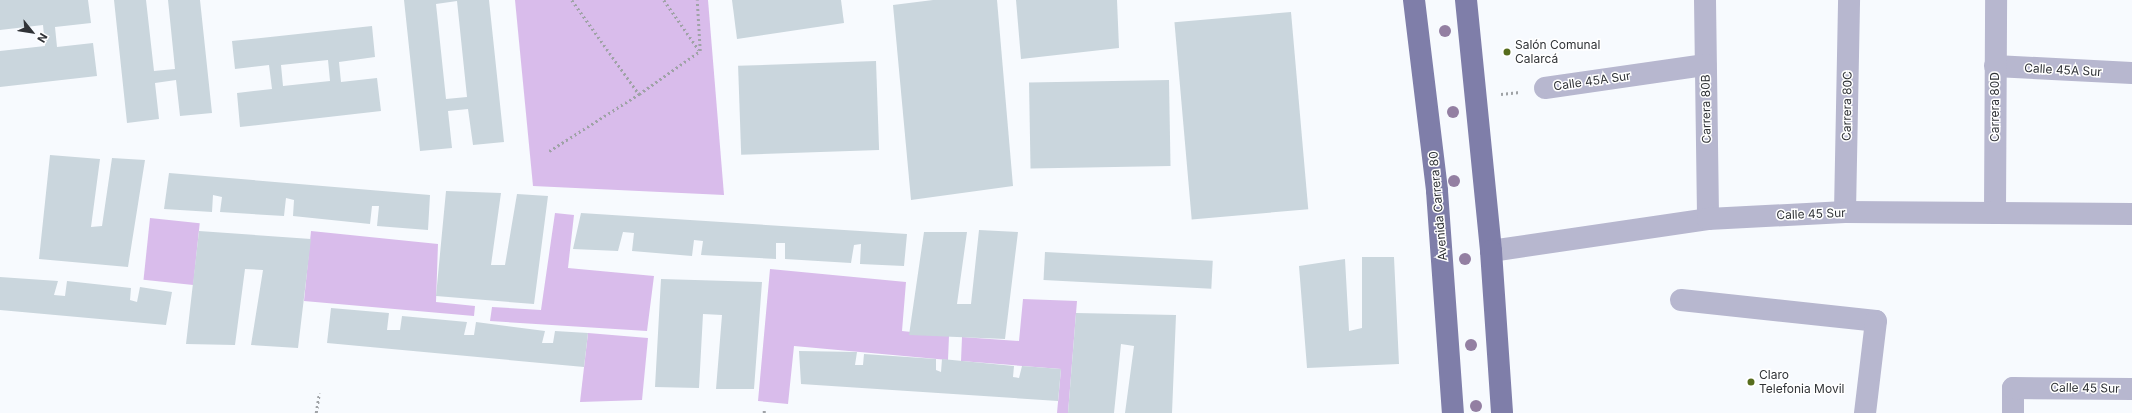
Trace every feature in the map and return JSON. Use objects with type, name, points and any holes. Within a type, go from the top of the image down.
[{"type":"main road","name":"Avenida Carrera 80","points":[[1414,0],[1437,192],[1453,413]]},
{"type":"main road","points":[[1466,0],[1478,98],[1492,250],[1502,413]]},
{"type":"street","name":"Carrera 80B","points":[[1705,0],[1708,219]]},
{"type":"street","name":"Carrera 80C","points":[[1844,212],[1849,0]]},
{"type":"street","name":"Carrera 80D","points":[[1994,213],[1996,0]]},
{"type":"street","name":"Calle 45A Sur","points":[[1544,88],[1705,64]]},
{"type":"street","name":"Calle 45A Sur","points":[[1995,66],[2132,73]]},
{"type":"street","name":"Calle 45 Sur","points":[[1492,250],[1708,219],[1844,212],[2132,214]]},
{"type":"street","points":[[1681,300],[1876,321],[1866,413]]},
{"type":"street","name":"Calle 45 Sur","points":[[2013,413],[2013,388],[2132,389]]},
{"type":"path","points":[[572,0],[639,94]]},
{"type":"path","points":[[664,0],[700,51]]},
{"type":"path","points":[[697,0],[700,51]]},
{"type":"path","points":[[549,151],[639,94],[700,51]]},
{"type":"path","name":"Calle 45A Sur","points":[[1478,98],[1544,88]]},
{"type":"path","points":[[316,413],[318,393]]},
{"type":"shaded area","points":[[515,0],[708,0],[724,195],[533,186]]},
{"type":"shaded area","points":[[555,213],[574,215],[568,268],[654,276],[647,331],[490,321],[492,307],[541,310]]},
{"type":"shaded area","points":[[150,218],[200,223],[193,285],[144,280]]},
{"type":"shaded area","points":[[311,231],[438,244],[436,302],[475,306],[474,316],[304,301]]},
{"type":"shaded area","points":[[770,269],[906,282],[902,331],[949,336],[948,360],[794,346],[788,404],[758,401]]},
{"type":"shaded area","points":[[1023,299],[1077,301],[1068,413],[1057,413],[1061,369],[961,361],[962,337],[1019,341]]},
{"type":"shaded area","points":[[588,333],[648,338],[642,400],[580,402]]},
{"type":"building","points":[[0,0],[88,0],[91,23],[55,27],[57,47],[93,43],[97,76],[0,87],[0,51],[45,46],[43,25],[0,30]]},
{"type":"building","points":[[114,0],[146,0],[154,71],[175,69],[168,0],[200,0],[212,113],[180,116],[176,80],[155,83],[159,119],[127,123]]},
{"type":"building","points":[[404,0],[489,0],[504,142],[473,145],[468,109],[448,111],[452,148],[420,151]],"holes":[[[457,1],[467,97],[446,99],[436,4]]]},
{"type":"building","points":[[732,0],[841,0],[844,23],[737,39]]},
{"type":"building","points":[[933,0],[997,0],[1013,186],[911,200],[893,5]]},
{"type":"building","points":[[1016,0],[1117,0],[1119,48],[1021,59]]},
{"type":"building","points":[[1291,12],[1308,209],[1192,219],[1174,22]]},
{"type":"building","points":[[372,26],[375,57],[339,62],[341,82],[377,78],[381,111],[240,127],[237,93],[272,89],[269,65],[235,69],[232,41]],"holes":[[[328,60],[330,81],[283,86],[281,65]]]},
{"type":"building","points":[[876,61],[879,150],[741,155],[738,66]]},
{"type":"building","points":[[1169,80],[1171,166],[1031,168],[1029,82]]},
{"type":"building","points":[[50,155],[100,159],[91,227],[102,226],[112,158],[145,160],[128,267],[39,259]]},
{"type":"building","points":[[169,173],[430,195],[428,230],[377,226],[379,206],[372,206],[370,224],[293,216],[294,200],[286,198],[284,216],[220,212],[222,197],[213,195],[212,212],[164,209]]},
{"type":"building","points":[[446,191],[501,193],[491,265],[505,265],[517,194],[548,196],[534,304],[436,296]]},
{"type":"building","points":[[581,213],[907,234],[904,266],[860,264],[861,244],[854,245],[851,263],[785,259],[785,243],[776,243],[776,259],[701,255],[703,241],[694,240],[692,256],[632,251],[634,233],[623,232],[618,251],[573,249]]},
{"type":"building","points":[[979,230],[1018,232],[1005,339],[909,335],[924,232],[967,232],[957,304],[971,304]]},
{"type":"building","points":[[199,231],[311,239],[298,348],[251,345],[263,270],[245,269],[235,345],[186,344]]},
{"type":"building","points":[[1045,252],[1213,261],[1211,289],[1044,280]]},
{"type":"building","points":[[1362,257],[1394,257],[1399,364],[1307,368],[1299,266],[1345,259],[1349,331],[1362,328]]},
{"type":"building","points":[[0,277],[58,281],[54,295],[65,296],[67,281],[131,288],[130,300],[137,302],[140,287],[172,292],[166,325],[0,310]]},
{"type":"building","points":[[661,279],[762,282],[754,389],[716,389],[722,315],[703,314],[699,388],[655,387]]},
{"type":"building","points":[[331,308],[389,313],[387,330],[400,330],[402,316],[467,322],[464,335],[474,335],[476,322],[545,331],[542,343],[553,343],[555,331],[588,333],[584,367],[327,343]]},
{"type":"building","points":[[1076,313],[1176,315],[1172,413],[1125,413],[1134,346],[1121,344],[1114,413],[1068,413]]},
{"type":"building","points":[[799,351],[857,352],[855,365],[863,365],[864,354],[936,359],[936,370],[941,372],[942,359],[1014,366],[1013,377],[1019,378],[1022,366],[1061,369],[1058,401],[801,384]]},
{"type":"place","name":"Salón Comunal Calarcá","points":[[1507,52]]},
{"type":"place","name":"Claro Telefonia Movil","points":[[1751,382]]}]
